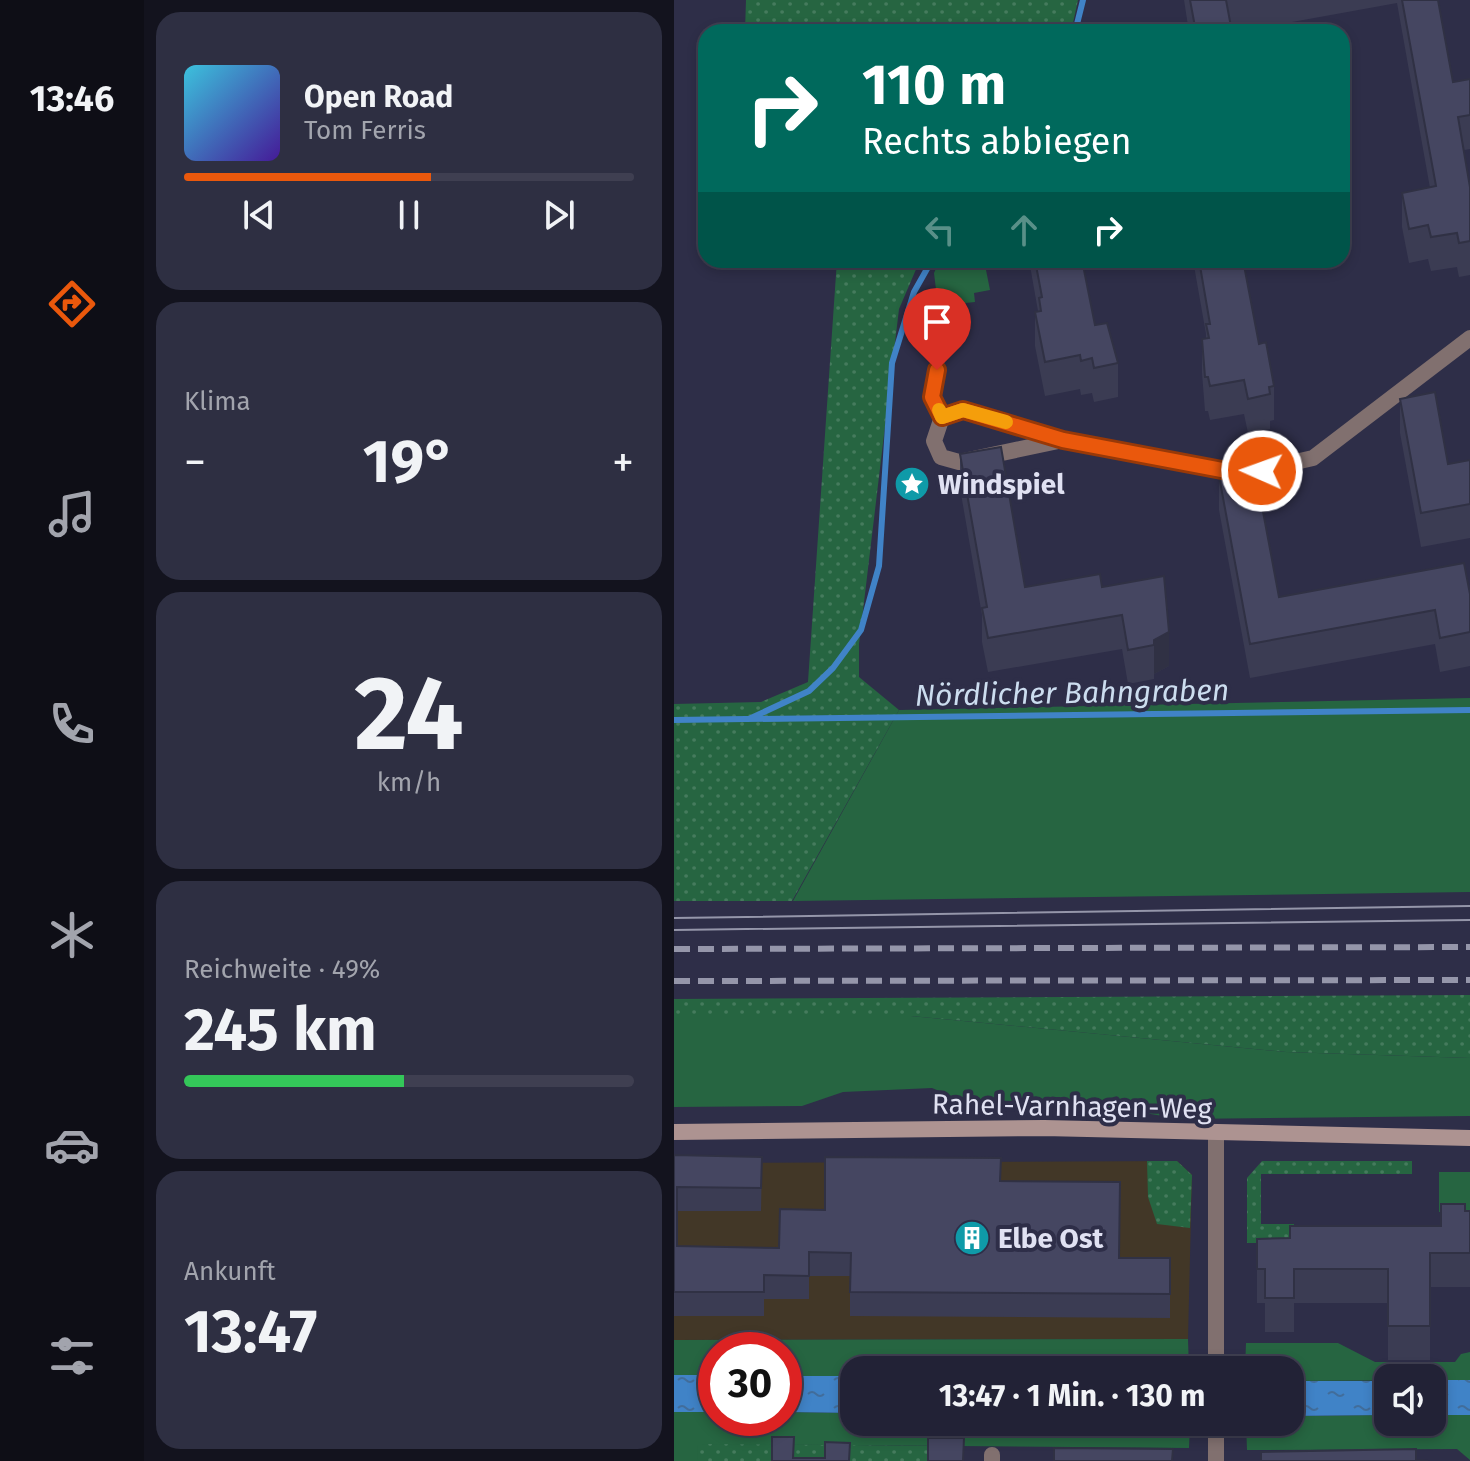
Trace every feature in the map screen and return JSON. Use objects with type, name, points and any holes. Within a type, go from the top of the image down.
[{"type":"street","points":[[1063,440],[959,462],[941,457],[934,441],[942,417],[963,410],[1063,440],[1243,474],[1280,468],[1313,458],[1470,338]]},
{"type":"street","name":"Rahel-Varnhagen-Weg","points":[[674,1132],[1044,1128],[1470,1138]]},
{"type":"street","points":[[1216,1134],[1216,1356]]},
{"type":"street","points":[[1216,1436],[1216,1461]]},
{"type":"lane","points":[[942,417],[932,397],[948,315]]},
{"type":"shaded area","points":[[1177,1161],[1192,1175],[1188,1339],[802,1340],[802,1332],[698,1332],[698,1340],[674,1340],[674,1163]]},
{"type":"green space","points":[[746,0],[1078,0],[1073,24],[745,24]]},
{"type":"green space","points":[[836,268],[917,268],[899,309],[859,644],[859,677],[899,710],[792,901],[674,901],[674,704],[761,702],[808,682]]},
{"type":"green space","points":[[936,268],[986,268],[990,290],[974,293],[975,302],[938,306],[934,273]]},
{"type":"green space","points":[[1470,698],[1470,892],[793,901],[899,710]]},
{"type":"green space","points":[[1470,995],[1470,1058],[1286,1052],[911,1016],[674,1016],[674,999]]},
{"type":"green space","points":[[674,1016],[911,1016],[1286,1052],[1470,1058],[1470,1116],[1181,1119],[1078,1102],[961,1100],[932,1088],[843,1092],[802,1106],[674,1107]]},
{"type":"green space","points":[[1147,1161],[1177,1161],[1192,1175],[1190,1228],[1157,1224],[1148,1197]]},
{"type":"green space","points":[[1262,1161],[1412,1161],[1412,1174],[1261,1174],[1261,1224],[1294,1224],[1294,1243],[1247,1243],[1247,1178]]},
{"type":"green space","points":[[1439,1172],[1470,1172],[1470,1212],[1439,1212]]},
{"type":"green space","points":[[1188,1339],[1189,1356],[840,1356],[840,1376],[802,1376],[802,1340]]},
{"type":"green space","points":[[674,1340],[698,1340],[698,1375],[674,1375]]},
{"type":"green space","points":[[1246,1343],[1338,1343],[1375,1362],[1455,1362],[1461,1354],[1470,1352],[1470,1380],[1446,1380],[1446,1364],[1374,1364],[1374,1381],[1304,1381],[1304,1356],[1246,1356]]},
{"type":"green space","points":[[674,1412],[697,1443],[928,1446],[928,1461],[674,1461]]},
{"type":"green space","points":[[674,1412],[698,1412],[698,1436],[802,1436],[802,1412],[840,1413],[840,1436],[1189,1436],[1189,1448],[698,1444],[697,1461],[674,1461]]},
{"type":"green space","points":[[1374,1415],[1374,1436],[1446,1436],[1446,1415],[1470,1415],[1470,1460],[1457,1449],[1247,1450],[1246,1436],[1304,1436],[1304,1416]]},
{"type":"water","points":[[674,1375],[698,1375],[698,1412],[674,1412]]},
{"type":"water","points":[[802,1376],[840,1376],[840,1413],[802,1412]]},
{"type":"water","points":[[1446,1380],[1470,1380],[1470,1415],[1446,1415]]},
{"type":"water","points":[[1304,1381],[1374,1381],[1374,1415],[1304,1416]]},
{"type":"building","points":[[1190,0],[1226,0],[1230,24],[1194,24]]},
{"type":"building","points":[[1402,0],[1438,0],[1453,82],[1470,79],[1470,115],[1458,117],[1470,187],[1470,241],[1459,243],[1457,233],[1431,237],[1428,225],[1409,229],[1402,193],[1436,186]]},
{"type":"building","points":[[1037,268],[1084,268],[1095,325],[1107,323],[1118,363],[1094,368],[1092,358],[1081,361],[1080,355],[1045,362],[1035,312],[1041,311],[1039,298],[1042,297]]},
{"type":"building","points":[[1200,268],[1245,268],[1259,344],[1266,342],[1274,386],[1269,387],[1270,394],[1248,399],[1244,380],[1210,386],[1208,377],[1205,377],[1202,339],[1209,338],[1206,324],[1210,324]]},
{"type":"building","points":[[1435,392],[1448,464],[1470,460],[1470,504],[1421,513],[1400,399]]},
{"type":"building","points":[[1001,447],[1025,587],[1100,574],[1102,587],[1164,576],[1169,632],[1154,640],[1154,645],[1128,650],[1122,615],[988,638],[982,608],[987,607],[960,454]]},
{"type":"building","points":[[1255,469],[1279,597],[1464,563],[1470,594],[1470,632],[1440,638],[1435,610],[1250,644],[1219,476]]},
{"type":"building","name":"Elbe Ost","points":[[674,1155],[762,1157],[761,1188],[677,1187],[677,1246],[779,1248],[780,1209],[825,1210],[825,1157],[1001,1158],[1000,1181],[1120,1182],[1119,1258],[1170,1258],[1170,1294],[850,1292],[851,1253],[809,1252],[809,1276],[764,1275],[764,1292],[674,1292]]},
{"type":"building","points":[[1441,1204],[1465,1204],[1465,1211],[1470,1211],[1470,1253],[1430,1253],[1430,1326],[1388,1326],[1388,1269],[1294,1269],[1294,1298],[1265,1298],[1265,1269],[1257,1269],[1257,1239],[1290,1238],[1290,1226],[1441,1226]]},
{"type":"building","points":[[772,1437],[794,1437],[793,1458],[825,1458],[825,1442],[850,1443],[849,1461],[772,1461]]},
{"type":"building","points":[[928,1438],[964,1438],[963,1461],[928,1461]]},
{"type":"building","points":[[1054,1448],[1173,1449],[1172,1461],[1054,1461]]},
{"type":"building","points":[[1416,1449],[1416,1460],[1428,1461],[1261,1461],[1261,1452]]},
{"type":"waterway","points":[[1077,24],[1083,0]]},
{"type":"waterway","points":[[751,718],[809,691],[833,668],[861,630],[879,566],[892,363],[914,292],[928,268]]},
{"type":"waterway","name":"Nördlicher Bahngraben","points":[[674,720],[1470,710]]},
{"type":"tram line","points":[[674,918],[1470,906]]},
{"type":"tram line","points":[[674,930],[1470,920]]},
{"type":"railway","points":[[674,949],[1470,947]]},
{"type":"railway","points":[[674,981],[1470,980]]},
{"type":"slow traffic","points":[[939,410],[942,417],[963,410],[1006,422]]},
{"type":"place","name":"Windspiel","points":[[912,484]]},
{"type":"place","name":"Elbe Ost","points":[[972,1238]]},
{"type":"route","points":[[937,370],[932,397],[942,417],[963,410],[1063,440],[1243,474],[1262,471]]}]
